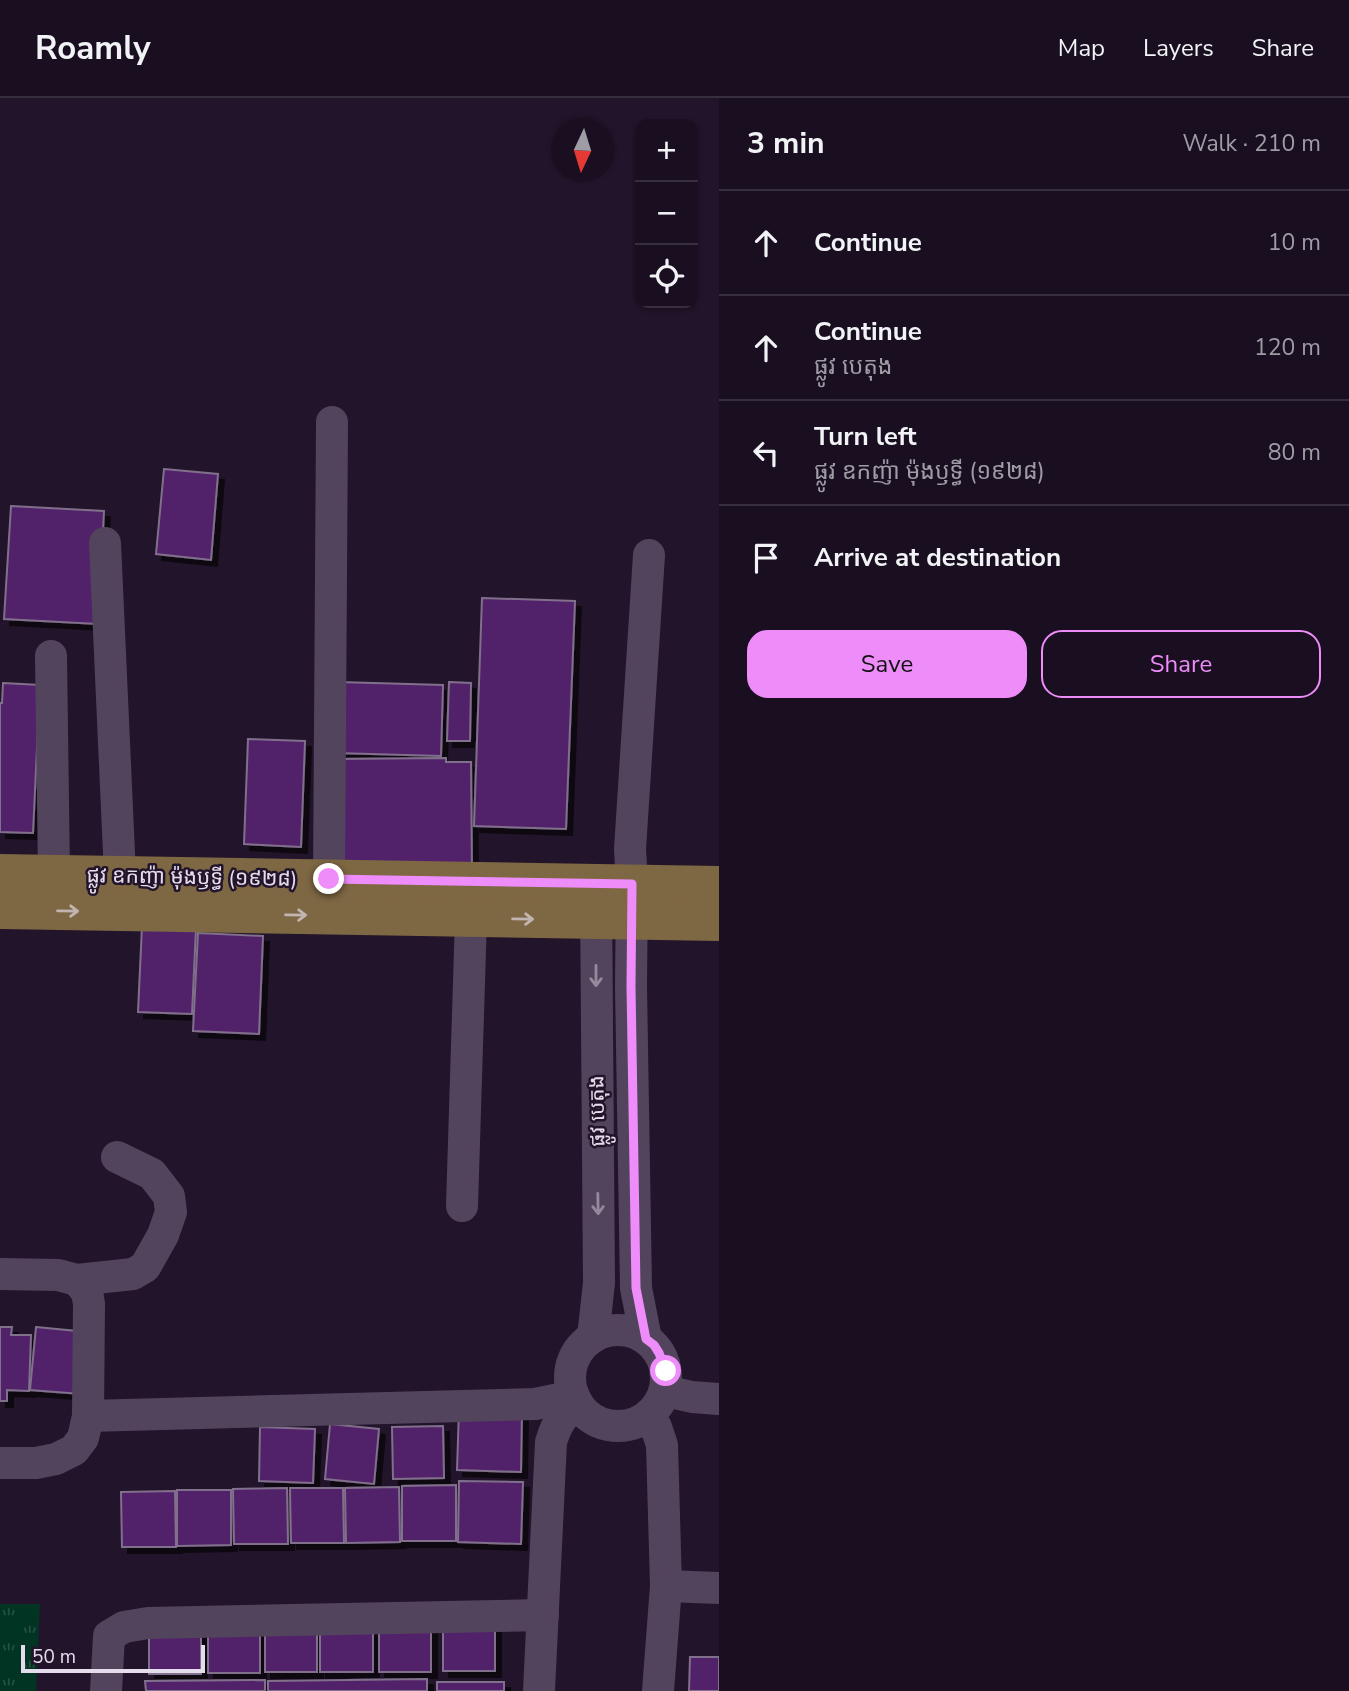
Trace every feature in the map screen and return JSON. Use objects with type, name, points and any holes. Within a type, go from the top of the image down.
[{"type":"main road","name":"ផ្លូវ ឧកញ៉ា ម៉ុងឫទ្ធី (១៩២៨)","points":[[0,873],[329,879],[614,902],[719,922]]},
{"type":"main road","name":"ផ្លូវ ឧកញ៉ា ម៉ុងឫទ្ធី (១៩២៨)","points":[[0,910],[471,918],[614,902],[719,885]]},
{"type":"street","points":[[329,879],[332,422]]},
{"type":"street","points":[[105,543],[120,875]]},
{"type":"street","points":[[614,902],[630,849],[649,555]]},
{"type":"street","points":[[51,656],[54,874]]},
{"type":"street","name":"ផ្លូវ បេតុង","points":[[593,1338],[599,1283],[614,902]]},
{"type":"street","name":"ផ្លូវ បេតុង","points":[[614,902],[631,986],[636,1288],[646,1339]]},
{"type":"street","points":[[462,1206],[471,918]]},
{"type":"street","points":[[0,1274],[58,1275],[77,1280],[133,1274],[145,1267],[163,1236],[171,1212],[169,1196],[152,1174],[117,1157]]},
{"type":"street","points":[[0,1463],[36,1463],[56,1459],[74,1450],[83,1438],[88,1416],[89,1304],[87,1292],[77,1280]]},
{"type":"street","points":[[658,1691],[666,1586],[662,1446],[656,1427],[649,1418],[658,1402],[666,1371],[664,1362],[654,1345],[646,1339],[620,1330],[601,1333],[584,1344],[577,1353],[570,1374],[576,1400],[591,1417],[608,1425],[635,1423],[658,1402],[692,1397],[719,1399]]},
{"type":"street","points":[[88,1416],[535,1404],[576,1400]]},
{"type":"street","points":[[539,1691],[551,1442],[556,1426],[576,1400]]},
{"type":"street","points":[[666,1586],[719,1588]]},
{"type":"street","points":[[106,1691],[109,1636],[124,1627],[148,1623],[543,1615]]},
{"type":"green space","points":[[0,1604],[40,1604],[36,1691],[0,1691]]},
{"type":"building","points":[[164,469],[218,474],[211,560],[156,554]]},
{"type":"building","points":[[11,506],[104,511],[98,624],[4,619]]},
{"type":"building","points":[[482,598],[575,601],[566,829],[474,826]]},
{"type":"building","points":[[338,682],[443,685],[441,756],[336,753]]},
{"type":"building","points":[[449,682],[471,683],[470,741],[447,741]]},
{"type":"building","points":[[3,683],[40,685],[33,833],[0,832],[0,703]]},
{"type":"building","points":[[248,739],[305,741],[301,847],[244,844]]},
{"type":"building","points":[[446,758],[446,762],[471,762],[472,874],[337,867],[337,759]]},
{"type":"building","points":[[142,926],[196,928],[192,1014],[138,1012]]},
{"type":"building","points":[[198,933],[263,936],[259,1034],[193,1031]]},
{"type":"building","points":[[0,1327],[12,1327],[11,1335],[31,1335],[29,1391],[7,1390],[7,1401],[0,1401]]},
{"type":"building","points":[[36,1327],[87,1332],[81,1394],[30,1390]]},
{"type":"building","points":[[459,1409],[522,1410],[521,1472],[457,1470]]},
{"type":"building","points":[[330,1424],[379,1429],[374,1484],[325,1479]]},
{"type":"building","points":[[443,1426],[444,1478],[393,1479],[392,1427]]},
{"type":"building","points":[[260,1427],[315,1429],[313,1483],[259,1481]]},
{"type":"building","points":[[459,1481],[523,1482],[521,1544],[458,1542]]},
{"type":"building","points":[[456,1485],[456,1541],[402,1541],[402,1486]]},
{"type":"building","points":[[399,1487],[400,1542],[346,1543],[345,1488]]},
{"type":"building","points":[[287,1488],[288,1544],[234,1544],[233,1489]]},
{"type":"building","points":[[290,1488],[343,1488],[344,1543],[291,1543]]},
{"type":"building","points":[[177,1490],[231,1490],[231,1545],[177,1546]]},
{"type":"building","points":[[175,1491],[176,1547],[122,1547],[121,1492]]},
{"type":"building","points":[[320,1626],[373,1626],[373,1672],[320,1672]]},
{"type":"building","points":[[379,1626],[431,1626],[431,1672],[379,1672]]},
{"type":"building","points":[[443,1626],[495,1626],[495,1671],[443,1671]]},
{"type":"building","points":[[208,1627],[260,1627],[260,1673],[208,1673]]},
{"type":"building","points":[[265,1627],[317,1627],[317,1672],[265,1672]]},
{"type":"building","points":[[149,1629],[201,1629],[201,1674],[149,1674]]},
{"type":"building","points":[[690,1657],[719,1657],[719,1691],[689,1691]]},
{"type":"building","points":[[427,1679],[427,1691],[268,1691],[268,1681]]},
{"type":"building","points":[[265,1680],[265,1691],[146,1691],[145,1681]]},
{"type":"building","points":[[437,1682],[504,1682],[504,1691],[437,1691]]},
{"type":"route","points":[[329,879],[632,884],[636,1288],[646,1339],[659,1353],[666,1371]]}]
